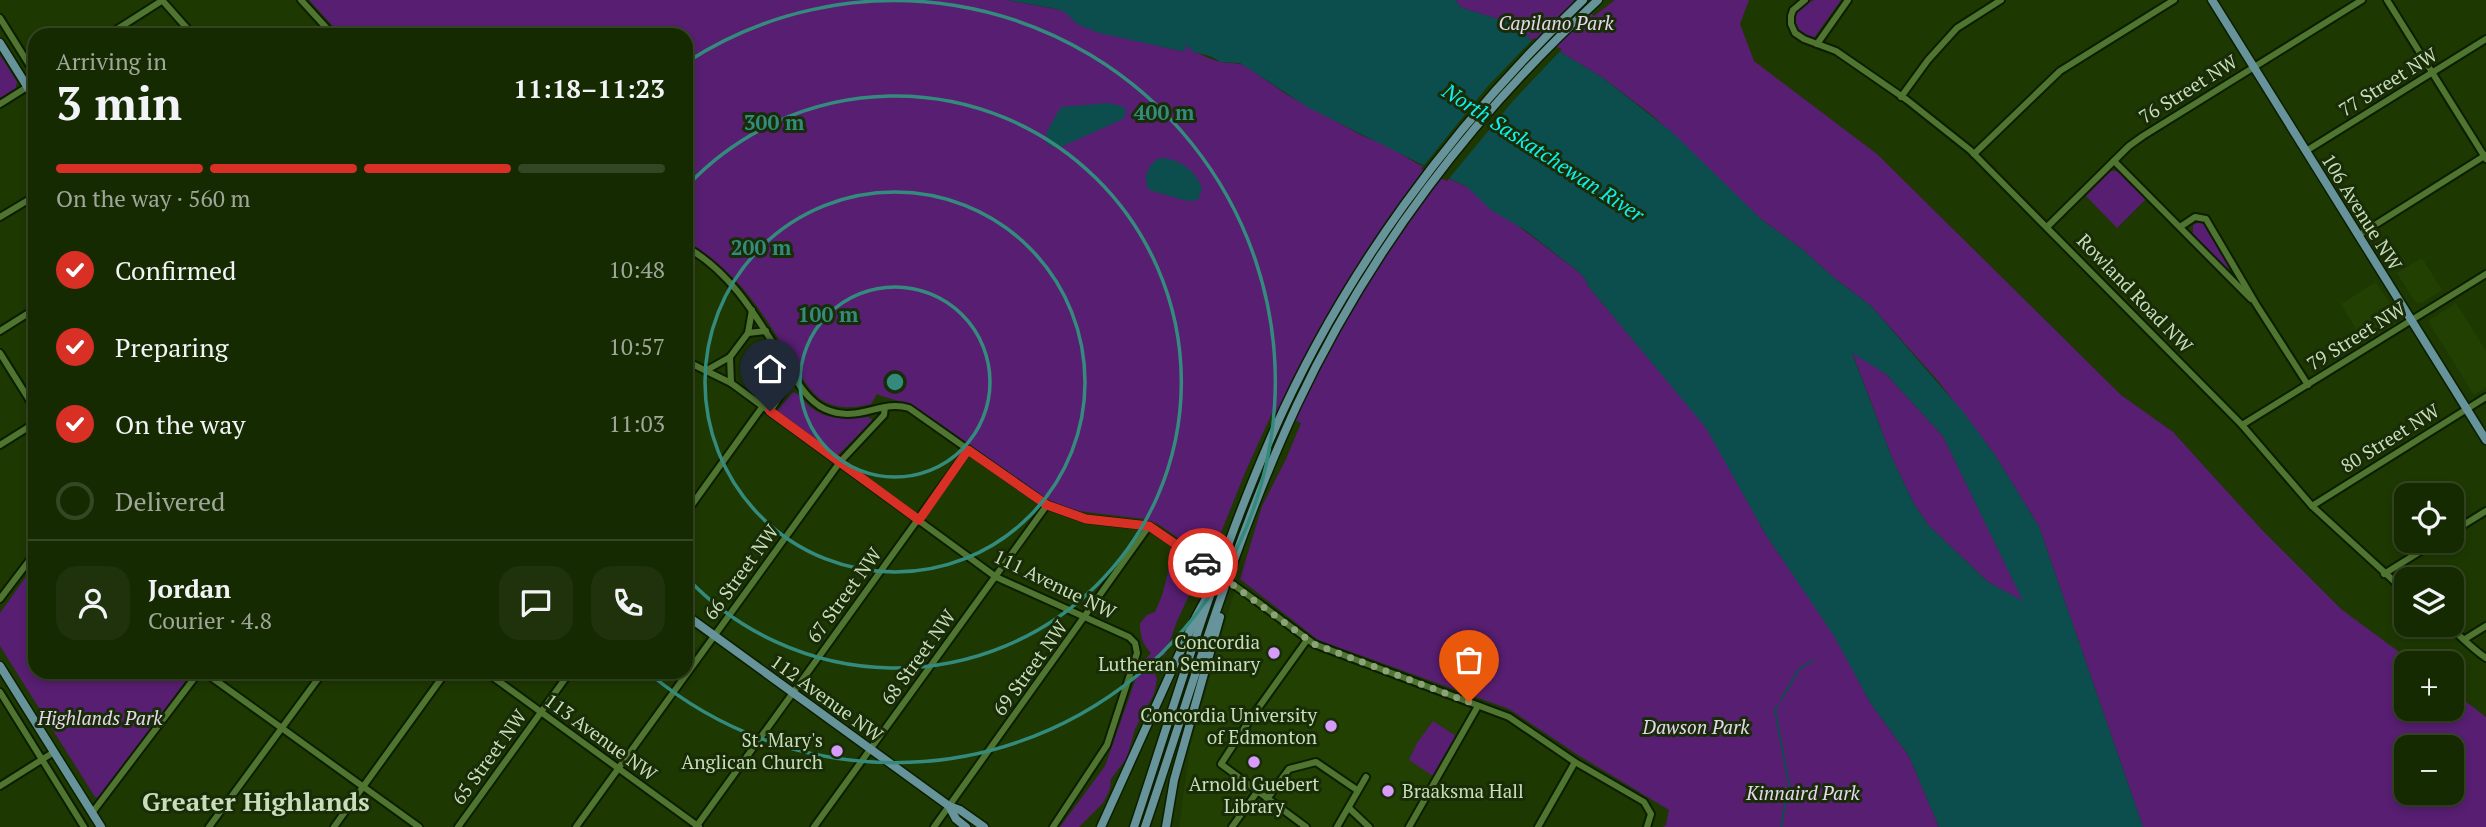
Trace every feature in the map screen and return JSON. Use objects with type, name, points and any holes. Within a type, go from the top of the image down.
[{"type":"main road","points":[[1134,827],[1250,486],[1289,398],[1329,321],[1433,165],[1519,64],[1583,0]]},
{"type":"main road","name":"106 Avenue NW","points":[[2212,0],[2486,440]]},
{"type":"main road","points":[[1145,827],[1257,497],[1298,403],[1344,316],[1395,225],[1497,102],[1597,1]]},
{"type":"main road","points":[[0,43],[28,81]]},
{"type":"main road","points":[[1101,827],[1196,617],[1216,581]]},
{"type":"main road","points":[[1166,827],[1174,780],[1217,632],[1226,586]]},
{"type":"main road","name":"112 Avenue NW","points":[[693,620],[949,807],[960,810],[984,827]]},
{"type":"main road","points":[[1,669],[101,827]]},
{"type":"main road","name":"112 Avenue NW","points":[[949,807],[965,827]]},
{"type":"street","points":[[119,28],[163,0],[187,28]]},
{"type":"street","points":[[301,0],[327,28]]},
{"type":"street","name":"Rowland Road NW","points":[[1805,0],[1793,10],[1790,24],[1795,33],[1836,51],[1974,154],[2242,425],[2312,506],[2394,582]]},
{"type":"street","points":[[1817,44],[1847,0]]},
{"type":"street","points":[[1901,97],[1927,60],[1957,28],[2001,0]]},
{"type":"street","points":[[1974,154],[2060,71],[2174,0]]},
{"type":"street","name":"76 Street NW","points":[[2047,227],[2143,136],[2362,0]]},
{"type":"street","points":[[2359,235],[2485,157],[2387,0]]},
{"type":"street","points":[[0,18],[28,63]]},
{"type":"street","name":"77 Street NW","points":[[2306,151],[2486,39]]},
{"type":"street","points":[[0,104],[28,87]]},
{"type":"street","points":[[2114,161],[2256,304]]},
{"type":"street","points":[[0,218],[28,200]]},
{"type":"street","points":[[2180,227],[2195,217],[2206,219],[2308,385]]},
{"type":"street","points":[[693,252],[723,273],[752,310],[795,378],[815,403],[833,412],[860,414],[898,405],[909,408],[1047,505],[1086,519],[1149,526],[1307,640],[1332,652],[1509,717],[1574,762],[1636,797],[1648,808],[1651,820],[1647,827]]},
{"type":"street","name":"79 Street NW","points":[[2242,425],[2486,274]]},
{"type":"street","points":[[707,370],[730,357],[748,333],[752,310]]},
{"type":"street","points":[[0,331],[28,313]]},
{"type":"street","points":[[748,333],[766,331]]},
{"type":"street","points":[[0,353],[28,399]]},
{"type":"street","points":[[730,357],[731,383]]},
{"type":"street","name":"111 Avenue NW","points":[[693,364],[731,383],[996,577],[1129,637],[1135,643],[1137,653],[1107,745],[1053,827]]},
{"type":"street","points":[[770,411],[795,378]]},
{"type":"street","name":"80 Street NW","points":[[2312,506],[2486,397]]},
{"type":"street","points":[[693,503],[763,406]]},
{"type":"street","name":"66 Street NW","points":[[693,666],[840,462],[884,415],[885,407]]},
{"type":"street","points":[[0,445],[28,427]]},
{"type":"street","name":"67 Street NW","points":[[697,827],[968,450]]},
{"type":"street","name":"68 Street NW","points":[[814,827],[1047,505]]},
{"type":"street","points":[[2464,525],[2486,511]]},
{"type":"street","name":"69 Street NW","points":[[934,827],[1086,618],[1149,526]]},
{"type":"street","points":[[2384,574],[2418,553]]},
{"type":"street","points":[[0,599],[28,562]]},
{"type":"street","points":[[2465,639],[2486,626]]},
{"type":"street","points":[[2462,637],[2469,646],[2486,658]]},
{"type":"street","points":[[1306,827],[1221,764],[1307,640]]},
{"type":"street","points":[[92,813],[194,679]]},
{"type":"street","points":[[215,679],[419,827]]},
{"type":"street","points":[[209,827],[318,679]]},
{"type":"street","points":[[334,827],[441,679]]},
{"type":"street","name":"113 Avenue NW","points":[[496,679],[697,827]]},
{"type":"street","name":"65 Street NW","points":[[458,827],[565,679]]},
{"type":"street","name":"66 Street NW","points":[[576,827],[684,679]]},
{"type":"street","points":[[0,692],[84,827]]},
{"type":"street","points":[[1409,827],[1478,706]]},
{"type":"street","points":[[0,786],[54,752]]},
{"type":"street","points":[[1267,799],[1289,769],[1316,762],[1357,790]]},
{"type":"street","points":[[1538,827],[1574,762]]},
{"type":"street","points":[[1336,827],[1366,777]]},
{"type":"street","points":[[1232,827],[1257,792]]},
{"type":"street","points":[[1349,808],[1369,827]]},
{"type":"shaded area","points":[[2422,258],[2442,290],[2422,303],[2415,302],[2397,273]]},
{"type":"shaded area","points":[[2376,282],[2397,315],[2396,324],[2364,343],[2341,304]]},
{"type":"shaded area","points":[[2456,303],[2486,351],[2486,387],[2474,395],[2428,321]]},
{"type":"shaded area","name":"Concordia University of Edmonton","points":[[1236,586],[1307,640],[1478,706],[1409,827],[1179,827],[1190,747]]},
{"type":"shaded area","points":[[693,629],[702,635],[703,640],[697,648],[693,645]]},
{"type":"green space","points":[[309,0],[1007,0],[1066,12],[1077,24],[1099,32],[1181,51],[1185,50],[1185,45],[1213,59],[1246,66],[1286,94],[1363,136],[1467,187],[1579,272],[1707,428],[1766,535],[1835,636],[1871,704],[1909,756],[1939,827],[1663,827],[1666,825],[1669,810],[1509,709],[1318,640],[1240,579],[1262,506],[1301,423],[1273,411],[1210,560],[1158,524],[1144,519],[1078,511],[1060,506],[916,407],[877,394],[871,404],[852,407],[832,405],[820,399],[805,382],[744,289],[718,264],[693,246],[693,28],[335,28]]},
{"type":"green space","name":"Capilano Park","points":[[1455,0],[1573,0],[1594,16],[1615,0],[1749,0],[1740,24],[1754,61],[1877,154],[2121,395],[2173,432],[2263,531],[2341,609],[2398,651],[2394,651],[2394,721],[2464,721],[2464,700],[2486,717],[2486,827],[2143,827],[2039,527],[1995,455],[1938,381],[1871,306],[1762,220],[1653,116],[1603,78],[1562,53],[1529,39],[1494,18],[1462,8]]},
{"type":"green space","points":[[1814,0],[1841,0],[1814,38],[1810,39],[1798,32],[1794,19],[1799,8]]},
{"type":"green space","points":[[0,55],[17,82],[15,91],[0,100]]},
{"type":"green space","points":[[2111,171],[2118,171],[2146,199],[2117,228],[2086,196]]},
{"type":"green space","points":[[2200,222],[2205,224],[2230,268],[2227,269],[2193,235],[2193,225]]},
{"type":"green space","points":[[1852,352],[1886,374],[1943,436],[2024,602],[1988,582],[1929,526],[1914,504],[1892,458]]},
{"type":"green space","points":[[793,392],[816,411],[830,417],[868,417],[872,419],[871,422],[837,456],[779,413],[778,410]]},
{"type":"green space","points":[[1169,550],[1197,570],[1193,587],[1165,655],[1157,656],[1151,664],[1157,679],[1154,694],[1135,729],[1127,758],[1111,779],[1110,789],[1103,803],[1079,827],[1060,827],[1105,766],[1141,664],[1151,653],[1142,639],[1140,623],[1147,615],[1155,612],[1164,590]]},
{"type":"green space","name":"Highlands Park","points":[[28,574],[28,679],[187,679],[101,798],[95,797],[0,646],[0,613]]},
{"type":"green space","points":[[1433,721],[1459,738],[1436,778],[1409,760]]},
{"type":"water","name":"North Saskatchewan River","points":[[1007,0],[1455,0],[1462,8],[1524,27],[1529,39],[1562,53],[1603,78],[1673,133],[1762,220],[1871,306],[1964,413],[1995,455],[2039,527],[2143,827],[1939,827],[1909,756],[1871,704],[1834,636],[1766,535],[1706,428],[1579,272],[1525,230],[1491,210],[1467,187],[1309,108],[1240,63],[1221,62],[1194,52],[1185,45],[1185,51],[1181,51],[1099,33],[1077,24],[1066,13]],"holes":[[[1852,353],[1886,374],[1943,436],[2023,601],[1988,582],[1929,526],[1914,504],[1892,458]]]},
{"type":"water","points":[[1108,103],[1124,107],[1126,112],[1123,119],[1063,146],[1052,147],[1046,143],[1047,131],[1061,107]]},
{"type":"water","points":[[1160,158],[1173,160],[1191,171],[1202,189],[1198,200],[1187,201],[1149,190],[1147,172]]},
{"type":"pier","points":[[1534,38],[1562,49],[1513,101],[1447,181],[1421,169],[1487,87]]},
{"type":"waterway","points":[[1781,700],[1799,669],[1813,660]]},
{"type":"waterway","points":[[1778,706],[1775,710],[1789,784],[1781,827]]},
{"type":"way so far","points":[[1203,563],[1314,644],[1469,702]]},
{"type":"place","name":"Concordia Lutheran Seminary","points":[[1274,653]]},
{"type":"place","name":"Concordia University of Edmonton","points":[[1331,726]]},
{"type":"place","name":"St. Mary's Anglican Church","points":[[837,751]]},
{"type":"place","name":"Arnold Guebert Library","points":[[1254,762]]},
{"type":"place","name":"Braaksma Hall","points":[[1388,791]]},
{"type":"district","name":"Greater Highlands","points":[[256,802]]},
{"type":"route","points":[[770,411],[919,520],[968,450],[1047,505],[1086,519],[1149,526],[1203,563]]},
{"type":"park label","name":"Dawson Park","points":[[1696,727]]},
{"type":"park label","name":"Kinnaird Park","points":[[1803,793]]}]
